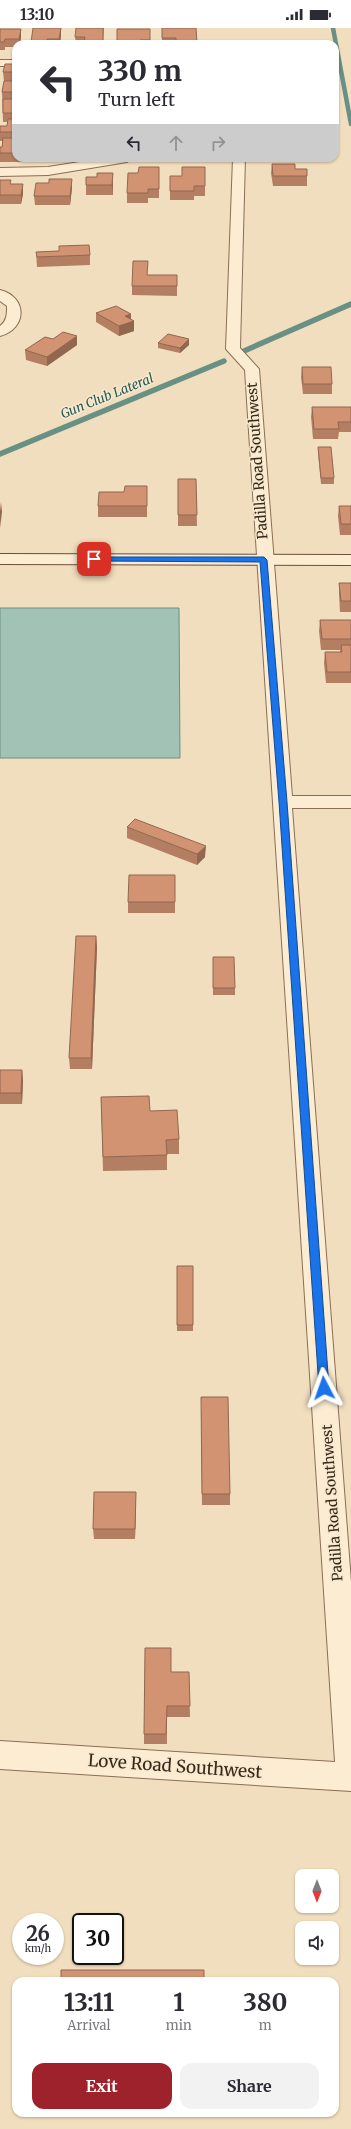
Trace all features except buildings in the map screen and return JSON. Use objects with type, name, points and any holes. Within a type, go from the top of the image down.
[{"type":"street","points":[[0,63],[12,63]]},
{"type":"street","points":[[0,172],[48,170],[101,162]]},
{"type":"street","name":"Padilla Road Southwest","points":[[239,162],[233,349],[252,369],[264,560],[283,802],[351,1777]]},
{"type":"street","points":[[0,294],[14,305],[15,313],[12,323],[0,332]]},
{"type":"street","points":[[0,559],[351,560]]},
{"type":"street","points":[[283,802],[351,802]]},
{"type":"street","name":"Love Road Southwest","points":[[0,1755],[351,1777]]},
{"type":"shaded area","points":[[0,608],[179,608],[180,758],[0,758]]},
{"type":"waterway","name":"Gun Club Lateral","points":[[333,28],[335,40]]},
{"type":"waterway","name":"Gun Club Lateral","points":[[339,60],[351,124]]},
{"type":"waterway","name":"Gun Club Lateral","points":[[244,351],[351,304]]},
{"type":"waterway","name":"Gun Club Lateral","points":[[0,454],[224,361]]},
{"type":"route","points":[[94,559],[264,560],[283,802],[324,1388]]}]
